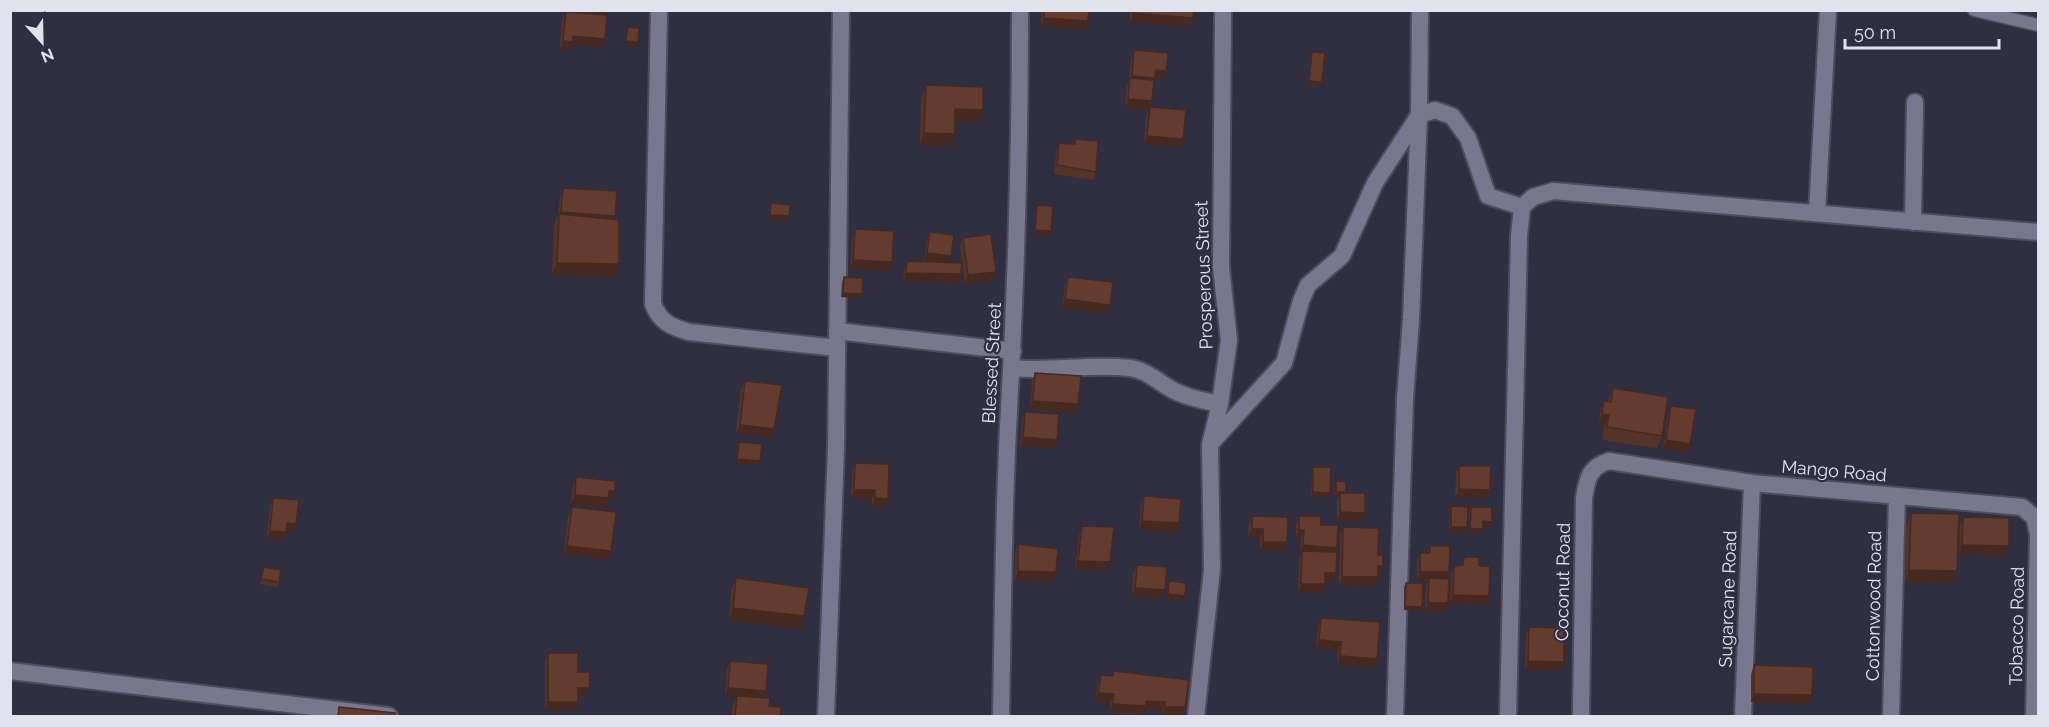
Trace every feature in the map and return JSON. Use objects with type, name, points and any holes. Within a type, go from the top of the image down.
[{"type":"street","points":[[659,10],[653,304],[658,315],[671,327],[689,332],[837,348]]},
{"type":"street","points":[[826,717],[836,448],[841,10]]},
{"type":"street","name":"Blessed Street","points":[[1001,717],[1008,430],[1013,360],[1020,134],[1020,10]]},
{"type":"street","name":"Prosperous Street","points":[[1196,717],[1212,570],[1210,445],[1220,404],[1229,340],[1221,267],[1222,10]]},
{"type":"street","points":[[1395,717],[1405,398],[1411,320],[1419,115],[1420,10]]},
{"type":"street","points":[[1817,213],[1828,10]]},
{"type":"street","points":[[1913,222],[1915,102]]},
{"type":"street","points":[[1210,445],[1284,363],[1301,301],[1308,285],[1342,256],[1375,183],[1419,115],[1435,110],[1452,116],[1468,138],[1488,196],[1522,207]]},
{"type":"street","points":[[1508,717],[1522,207],[1533,197],[1553,191],[2038,232]]},
{"type":"street","points":[[837,331],[1013,360],[1039,371],[1083,367],[1131,368],[1143,371],[1180,394],[1220,404]]},
{"type":"street","name":"Mango Road","points":[[1609,461],[1752,483],[2027,508],[2034,517],[2038,536]]},
{"type":"street","name":"Coconut Road","points":[[1581,717],[1584,498],[1590,472],[1595,467],[1609,461]]},
{"type":"street","name":"Sugarcane Road","points":[[1743,717],[1752,483]]},
{"type":"street","name":"Cottonwood Road","points":[[1891,717],[1897,496]]},
{"type":"street","name":"Tobacco Road","points":[[2034,717],[2038,536]]},
{"type":"street","points":[[10,671],[389,717]]},
{"type":"lane","points":[[1974,10],[2038,25]]},
{"type":"building","points":[[1044,10],[1089,10],[1088,21],[1044,18]]},
{"type":"building","points":[[1133,10],[1194,10],[1193,18],[1133,13]]},
{"type":"building","points":[[566,12],[607,15],[605,39],[573,36],[573,42],[563,41]]},
{"type":"building","points":[[628,27],[639,28],[638,42],[626,41]]},
{"type":"building","points":[[1134,50],[1168,53],[1166,71],[1156,70],[1155,78],[1132,76]]},
{"type":"building","points":[[1312,52],[1325,53],[1322,82],[1309,81]]},
{"type":"building","points":[[1130,78],[1154,80],[1152,101],[1128,99]]},
{"type":"building","points":[[926,85],[983,87],[983,110],[955,109],[955,134],[924,133]]},
{"type":"building","points":[[1150,107],[1186,110],[1183,139],[1147,136]]},
{"type":"building","points":[[1075,139],[1098,141],[1096,172],[1057,165],[1059,143],[1075,144]]},
{"type":"building","points":[[563,188],[617,191],[615,216],[561,212]]},
{"type":"building","points":[[771,203],[790,205],[789,216],[770,215]]},
{"type":"building","points":[[1037,205],[1053,206],[1051,231],[1035,230]]},
{"type":"building","points":[[559,214],[619,220],[619,264],[557,263]]},
{"type":"building","points":[[855,229],[894,231],[892,262],[853,260]]},
{"type":"building","points":[[930,232],[954,235],[951,256],[927,253]]},
{"type":"building","points":[[991,234],[996,272],[968,275],[963,238]]},
{"type":"building","points":[[907,261],[962,263],[961,274],[906,273]]},
{"type":"building","points":[[844,277],[863,278],[862,294],[843,293]]},
{"type":"building","points":[[1068,277],[1113,282],[1110,305],[1065,299]]},
{"type":"building","points":[[1035,373],[1081,376],[1078,404],[1033,401]]},
{"type":"building","points":[[745,381],[782,385],[774,429],[740,425]]},
{"type":"building","points":[[1613,388],[1668,397],[1662,436],[1607,427],[1609,415],[1602,414],[1604,401],[1611,402]]},
{"type":"building","points":[[1671,406],[1696,409],[1690,444],[1666,440]]},
{"type":"building","points":[[1025,412],[1059,414],[1057,440],[1023,437]]},
{"type":"building","points":[[739,442],[762,444],[760,461],[737,459]]},
{"type":"building","points":[[855,463],[889,464],[888,499],[875,498],[875,490],[854,490]]},
{"type":"building","points":[[1459,466],[1491,466],[1490,490],[1459,489]]},
{"type":"building","points":[[1313,467],[1331,467],[1330,493],[1313,492]]},
{"type":"building","points":[[576,477],[615,481],[615,491],[609,491],[608,498],[575,495]]},
{"type":"building","points":[[1336,481],[1346,482],[1346,492],[1336,492]]},
{"type":"building","points":[[1340,493],[1365,493],[1365,513],[1340,512]]},
{"type":"building","points":[[1144,496],[1181,499],[1179,523],[1142,521]]},
{"type":"building","points":[[273,498],[299,500],[296,524],[287,523],[286,532],[270,531]]},
{"type":"building","points":[[1451,506],[1468,507],[1467,527],[1451,527]]},
{"type":"building","points":[[572,507],[616,512],[611,551],[567,546]]},
{"type":"building","points":[[1471,507],[1492,507],[1492,522],[1483,521],[1483,529],[1470,529]]},
{"type":"building","points":[[1911,513],[1959,514],[1957,571],[1909,570]]},
{"type":"building","points":[[1252,516],[1288,517],[1287,542],[1263,542],[1263,529],[1252,529]]},
{"type":"building","points":[[1299,516],[1321,516],[1321,525],[1338,525],[1337,548],[1303,545],[1304,530],[1299,530]]},
{"type":"building","points":[[1963,517],[2009,518],[2009,546],[1962,545]]},
{"type":"building","points":[[1082,526],[1114,527],[1110,562],[1078,561]]},
{"type":"building","points":[[1343,527],[1379,528],[1378,555],[1383,555],[1383,566],[1378,566],[1378,577],[1342,577]]},
{"type":"building","points":[[1018,544],[1058,549],[1056,572],[1018,571]]},
{"type":"building","points":[[1430,546],[1450,546],[1449,572],[1420,572],[1420,553],[1430,553]]},
{"type":"building","points":[[1302,551],[1337,552],[1336,573],[1325,573],[1325,584],[1301,584]]},
{"type":"building","points":[[1464,557],[1479,557],[1479,566],[1490,566],[1489,596],[1453,595],[1454,566],[1463,565]]},
{"type":"building","points":[[1137,565],[1167,567],[1165,590],[1135,588]]},
{"type":"building","points":[[264,567],[281,570],[279,582],[261,579]]},
{"type":"building","points":[[736,578],[809,588],[804,616],[733,608]]},
{"type":"building","points":[[1429,578],[1449,579],[1448,603],[1428,603]]},
{"type":"building","points":[[1169,581],[1186,583],[1185,596],[1168,594]]},
{"type":"building","points":[[1406,583],[1423,583],[1422,607],[1405,606]]},
{"type":"building","points":[[1321,618],[1380,622],[1377,659],[1340,656],[1341,642],[1319,640]]},
{"type":"building","points":[[1529,627],[1564,628],[1564,662],[1528,661]]},
{"type":"building","points":[[548,653],[578,653],[578,672],[590,672],[589,688],[578,688],[578,702],[548,702]]},
{"type":"building","points":[[730,661],[768,664],[766,691],[728,688]]},
{"type":"building","points":[[1754,665],[1813,667],[1812,695],[1754,694]]},
{"type":"building","points":[[1114,671],[1189,680],[1185,707],[1165,707],[1165,702],[1146,701],[1146,706],[1113,704],[1114,694],[1098,693],[1101,675],[1113,676]]},
{"type":"building","points":[[737,696],[770,698],[769,706],[781,707],[780,717],[735,717]]},
{"type":"building","points":[[339,707],[395,713],[395,717],[338,717]]}]
